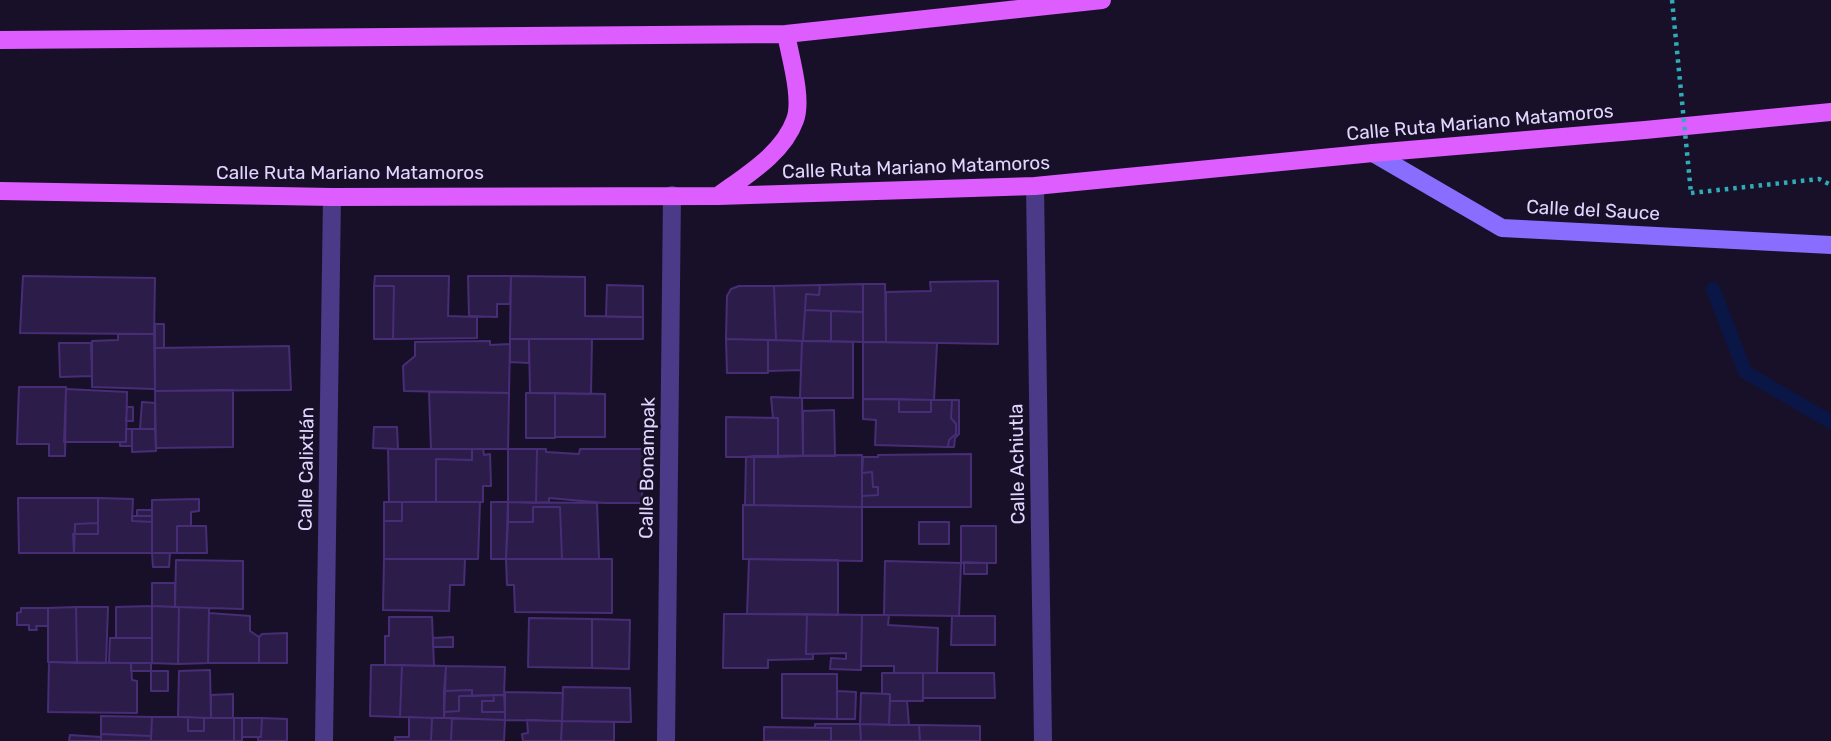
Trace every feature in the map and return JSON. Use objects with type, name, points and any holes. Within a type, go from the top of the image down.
[{"type":"main road","points":[[0,40],[786,34],[1102,0]]},
{"type":"main road","points":[[718,197],[769,157],[784,141],[796,119],[796,93],[786,34]]},
{"type":"main road","name":"Calle Ruta Mariano Matamoros","points":[[0,191],[332,197],[718,197],[1035,186],[1831,112]]},
{"type":"main road","name":"Calle del Sauce","points":[[1373,153],[1502,228],[1831,244]]},
{"type":"street","name":"Calle Achiutla","points":[[1035,186],[1043,741]]},
{"type":"street","name":"Calle Bonampak","points":[[666,741],[672,195]]},
{"type":"street","name":"Calle Calixtlán","points":[[324,741],[332,197]]},
{"type":"path","points":[[1672,0],[1691,193],[1819,179],[1831,186]]},
{"type":"building","points":[[23,276],[155,278],[154,334],[20,333]]},
{"type":"building","points":[[375,276],[449,276],[448,316],[477,317],[477,338],[393,339],[394,286],[374,286]]},
{"type":"building","points":[[468,276],[511,276],[510,304],[497,304],[497,317],[469,316]]},
{"type":"building","points":[[511,276],[585,277],[585,316],[643,317],[643,339],[510,339]]},
{"type":"building","points":[[998,281],[998,344],[886,342],[886,292],[931,291],[930,282]]},
{"type":"building","points":[[863,284],[885,284],[886,342],[863,342]]},
{"type":"building","points":[[863,284],[863,312],[805,310],[806,294],[819,295],[820,285]]},
{"type":"building","points":[[607,285],[643,286],[643,317],[606,317]]},
{"type":"building","points":[[820,285],[819,295],[806,294],[803,341],[776,340],[774,286]]},
{"type":"building","points":[[374,286],[394,286],[393,339],[374,339]]},
{"type":"building","points":[[739,286],[774,286],[776,340],[726,339],[727,296],[731,289]]},
{"type":"building","points":[[805,310],[831,311],[831,341],[803,341]]},
{"type":"building","points":[[831,311],[863,312],[863,342],[831,341]]},
{"type":"building","points":[[155,324],[164,324],[164,348],[155,348]]},
{"type":"building","points":[[118,334],[154,334],[155,389],[92,387],[92,341],[118,340]]},
{"type":"building","points":[[510,339],[529,339],[529,363],[510,362]]},
{"type":"building","points":[[529,339],[592,339],[591,394],[530,393]]},
{"type":"building","points":[[726,339],[768,340],[768,373],[727,373]]},
{"type":"building","points":[[768,340],[802,341],[801,370],[768,371]]},
{"type":"building","points":[[490,341],[490,345],[510,344],[509,393],[404,391],[403,366],[415,356],[415,342]]},
{"type":"building","points":[[802,341],[853,342],[853,398],[800,398]]},
{"type":"building","points":[[863,342],[937,343],[934,400],[863,399]]},
{"type":"building","points":[[59,343],[91,343],[92,376],[60,377]]},
{"type":"building","points":[[289,346],[291,390],[155,391],[155,348]]},
{"type":"building","points":[[19,387],[66,387],[65,456],[49,456],[49,444],[17,444]]},
{"type":"building","points":[[66,389],[127,392],[126,442],[64,442]]},
{"type":"building","points":[[233,390],[233,447],[156,448],[155,391]]},
{"type":"building","points":[[429,392],[509,393],[508,449],[431,449]]},
{"type":"building","points":[[526,393],[555,393],[555,438],[526,438]]},
{"type":"building","points":[[555,393],[605,394],[605,437],[555,437]]},
{"type":"building","points":[[771,397],[802,398],[803,456],[778,457],[778,418],[773,418]]},
{"type":"building","points":[[863,399],[899,399],[899,412],[931,412],[931,400],[952,400],[951,418],[956,424],[956,434],[949,440],[948,447],[875,445],[876,420],[863,419]]},
{"type":"building","points":[[899,399],[931,400],[931,412],[899,412]]},
{"type":"building","points":[[952,400],[959,400],[959,434],[955,438],[954,447],[948,447],[949,440],[956,434],[956,424],[951,418]]},
{"type":"building","points":[[142,402],[155,403],[155,429],[140,429]]},
{"type":"building","points":[[127,407],[133,407],[133,421],[126,421]]},
{"type":"building","points":[[834,410],[835,456],[803,456],[803,411]]},
{"type":"building","points":[[726,417],[778,418],[778,457],[726,457]]},
{"type":"building","points":[[374,427],[397,427],[398,449],[373,448]]},
{"type":"building","points":[[126,429],[132,429],[132,446],[120,446],[120,442],[126,442]]},
{"type":"building","points":[[132,429],[155,429],[156,451],[132,452]]},
{"type":"building","points":[[388,449],[472,449],[472,460],[436,459],[436,502],[389,502]]},
{"type":"building","points":[[472,449],[483,449],[484,455],[490,454],[491,486],[483,486],[483,502],[436,502],[436,459],[472,460]]},
{"type":"building","points":[[508,449],[537,449],[536,503],[508,502]]},
{"type":"building","points":[[537,449],[579,454],[580,449],[643,449],[642,503],[549,498],[549,502],[536,503]]},
{"type":"building","points":[[971,454],[971,507],[862,507],[862,496],[878,495],[878,487],[873,487],[872,472],[862,473],[863,457]]},
{"type":"building","points":[[862,455],[862,507],[754,505],[754,456]]},
{"type":"building","points":[[754,456],[754,505],[745,505],[746,457]]},
{"type":"building","points":[[872,472],[873,487],[878,487],[878,495],[862,496],[862,473]]},
{"type":"building","points":[[18,498],[98,498],[98,523],[75,524],[74,553],[19,553]]},
{"type":"building","points":[[98,498],[133,499],[132,521],[152,522],[152,553],[74,553],[73,534],[98,534]]},
{"type":"building","points":[[199,499],[199,511],[191,512],[191,526],[177,526],[177,553],[152,553],[152,500]]},
{"type":"building","points":[[384,502],[402,502],[402,521],[384,521]]},
{"type":"building","points":[[402,502],[480,502],[478,559],[384,559],[384,521],[402,521]]},
{"type":"building","points":[[491,502],[508,502],[506,559],[491,559]]},
{"type":"building","points":[[508,502],[597,503],[599,559],[562,559],[560,507],[533,507],[533,522],[508,522]]},
{"type":"building","points":[[743,505],[862,507],[862,561],[743,559]]},
{"type":"building","points":[[533,507],[560,507],[562,559],[506,559],[508,522],[533,522]]},
{"type":"building","points":[[137,510],[152,510],[152,516],[137,516]]},
{"type":"building","points":[[132,516],[152,516],[152,522],[132,521]]},
{"type":"building","points":[[919,522],[949,522],[949,544],[919,544]]},
{"type":"building","points":[[98,523],[98,534],[75,534],[75,524]]},
{"type":"building","points":[[177,526],[206,526],[207,553],[177,553]]},
{"type":"building","points":[[961,526],[996,526],[996,563],[961,563]]},
{"type":"building","points":[[152,553],[170,553],[169,567],[153,567]]},
{"type":"building","points":[[384,559],[465,559],[464,585],[450,585],[449,611],[383,610]]},
{"type":"building","points":[[506,559],[612,559],[612,613],[515,612],[514,585],[507,585]]},
{"type":"building","points":[[749,559],[838,560],[838,615],[747,614]]},
{"type":"building","points":[[176,560],[243,561],[243,609],[175,607]]},
{"type":"building","points":[[885,561],[961,563],[959,616],[884,615]]},
{"type":"building","points":[[964,562],[987,563],[987,574],[964,574]]},
{"type":"building","points":[[152,583],[175,583],[175,607],[152,606]]},
{"type":"building","points":[[152,606],[179,607],[178,664],[152,663]]},
{"type":"building","points":[[152,606],[152,638],[116,638],[116,607]]},
{"type":"building","points":[[76,607],[108,607],[106,663],[77,663]]},
{"type":"building","points":[[76,607],[77,663],[48,662],[48,608]]},
{"type":"building","points":[[179,607],[209,608],[208,663],[178,664]]},
{"type":"building","points":[[21,608],[48,608],[48,626],[36,626],[37,630],[29,630],[29,625],[17,625],[17,613],[21,612]]},
{"type":"building","points":[[209,613],[250,616],[250,631],[259,637],[259,663],[208,663]]},
{"type":"building","points":[[724,614],[807,614],[806,654],[813,654],[813,659],[768,660],[768,668],[723,668]]},
{"type":"building","points":[[807,614],[862,615],[861,670],[830,669],[831,658],[846,659],[846,653],[806,654]]},
{"type":"building","points":[[862,615],[889,615],[888,625],[938,628],[937,673],[894,673],[894,666],[861,666]]},
{"type":"building","points":[[952,616],[995,616],[995,645],[951,645]]},
{"type":"building","points":[[389,617],[432,617],[434,666],[385,665],[385,636],[389,636]]},
{"type":"building","points":[[529,618],[592,619],[592,668],[528,667]]},
{"type":"building","points":[[592,619],[630,620],[629,669],[592,668]]},
{"type":"building","points":[[287,633],[287,663],[259,663],[259,637],[262,634]]},
{"type":"building","points":[[453,637],[453,647],[433,647],[433,638]]},
{"type":"building","points":[[110,638],[152,638],[152,663],[109,663]]},
{"type":"building","points":[[49,662],[131,663],[132,680],[137,681],[137,713],[48,712]]},
{"type":"building","points":[[131,663],[151,663],[151,671],[131,671]]},
{"type":"building","points":[[371,665],[402,665],[400,717],[370,716]]},
{"type":"building","points":[[402,665],[446,666],[444,718],[400,717]]},
{"type":"building","points":[[446,666],[505,667],[504,695],[472,696],[472,690],[444,691]]},
{"type":"building","points":[[210,670],[211,718],[178,717],[179,671]]},
{"type":"building","points":[[151,671],[168,671],[168,691],[151,691]]},
{"type":"building","points":[[882,673],[923,673],[923,701],[890,701],[890,694],[882,694]]},
{"type":"building","points":[[923,673],[994,673],[995,698],[923,698]]},
{"type":"building","points":[[782,674],[837,674],[837,719],[782,718]]},
{"type":"building","points":[[563,687],[630,688],[631,722],[562,721]]},
{"type":"building","points":[[472,690],[472,696],[459,696],[459,711],[444,712],[444,691]]},
{"type":"building","points":[[837,691],[856,692],[855,719],[837,719]]},
{"type":"building","points":[[505,692],[563,693],[562,721],[505,720]]},
{"type":"building","points":[[861,693],[890,694],[889,725],[860,724]]},
{"type":"building","points":[[233,694],[233,718],[211,718],[211,695]]},
{"type":"building","points":[[493,695],[504,695],[505,712],[482,712],[482,701],[494,701]]},
{"type":"building","points":[[493,695],[494,701],[482,701],[482,712],[505,712],[505,720],[444,718],[444,712],[459,711],[459,696]]},
{"type":"building","points":[[890,701],[907,701],[909,725],[889,725]]},
{"type":"building","points":[[101,716],[152,717],[151,736],[101,734]]},
{"type":"building","points":[[152,717],[188,717],[188,731],[204,731],[204,718],[234,718],[234,741],[151,741]]},
{"type":"building","points":[[188,717],[204,718],[204,731],[188,731]]},
{"type":"building","points":[[409,717],[432,718],[431,741],[395,741],[395,737],[409,737]]},
{"type":"building","points":[[234,718],[242,718],[242,741],[234,741]]},
{"type":"building","points":[[242,718],[262,718],[261,737],[242,737]]},
{"type":"building","points":[[262,718],[287,719],[287,741],[258,741],[258,737],[261,737]]},
{"type":"building","points":[[432,718],[452,718],[451,741],[431,741]]},
{"type":"building","points":[[452,718],[505,720],[504,741],[451,741]]},
{"type":"building","points":[[527,720],[562,721],[561,741],[523,741],[522,734],[528,733]]},
{"type":"building","points":[[562,721],[614,722],[614,741],[561,741]]},
{"type":"building","points":[[815,724],[860,724],[861,741],[831,741],[831,728],[815,728]]},
{"type":"building","points":[[860,724],[919,725],[920,741],[861,741]]},
{"type":"building","points":[[919,725],[980,726],[980,741],[920,741]]},
{"type":"building","points":[[764,727],[831,728],[831,741],[764,741]]},
{"type":"building","points":[[101,734],[151,736],[151,741],[101,741]]},
{"type":"building","points":[[70,735],[101,737],[101,741],[69,741]]},
{"type":"waterway","points":[[1713,289],[1745,372],[1831,422]]}]
